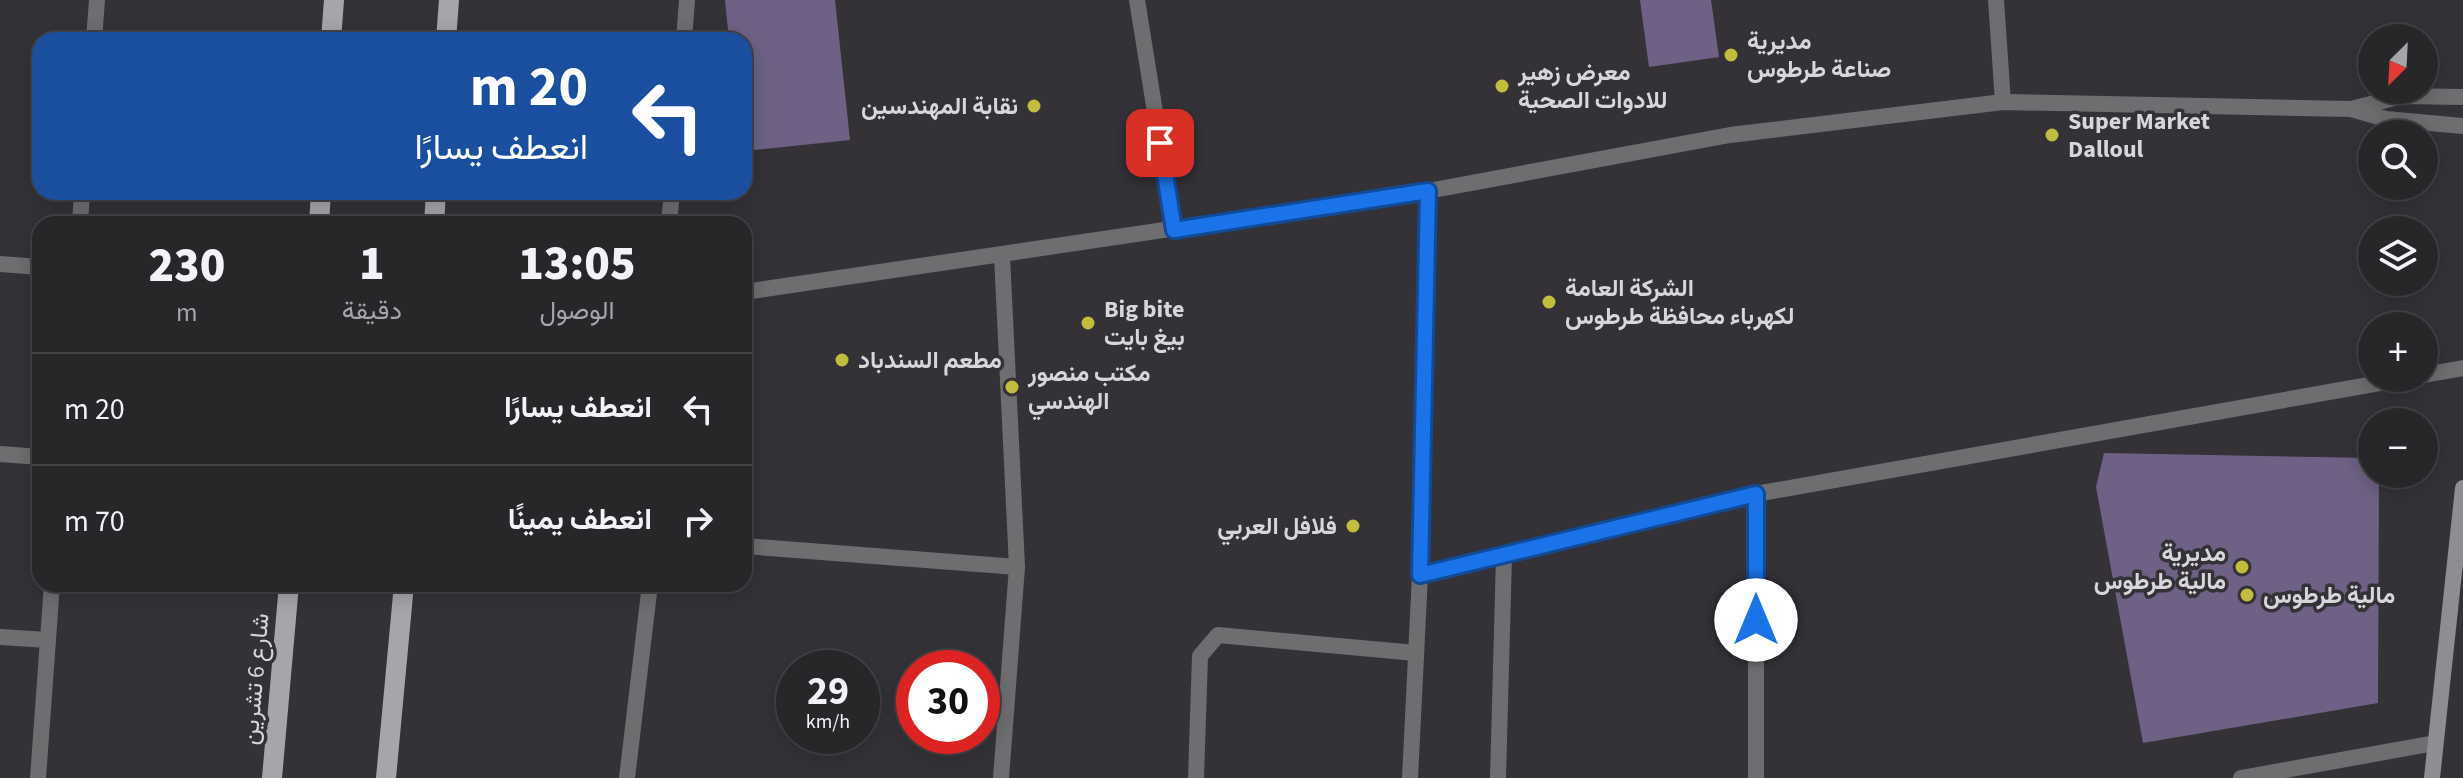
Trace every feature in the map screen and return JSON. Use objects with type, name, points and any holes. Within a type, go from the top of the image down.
[{"type":"main road","points":[[332,32],[334,0]]},
{"type":"main road","points":[[447,32],[449,0]]},
{"type":"main road","points":[[2432,778],[2463,488]]},
{"type":"main road","name":"شارع 6 تشرين","points":[[272,778],[288,592]]},
{"type":"main road","points":[[386,778],[403,592]]},
{"type":"street","points":[[95,32],[97,0]]},
{"type":"street","points":[[685,32],[687,0]]},
{"type":"street","points":[[1137,0],[1174,230]]},
{"type":"street","points":[[1996,0],[2003,102]]},
{"type":"street","points":[[2351,109],[2402,96],[2463,97]]},
{"type":"street","points":[[752,291],[1428,191],[1730,135],[2003,102],[2351,109],[2386,119],[2463,126]]},
{"type":"street","points":[[1410,778],[1420,575],[1428,191]]},
{"type":"street","points":[[1001,778],[1017,567],[1002,256]]},
{"type":"street","points":[[0,264],[32,266]]},
{"type":"street","points":[[2438,372],[2463,368]]},
{"type":"street","points":[[1420,575],[1756,494],[2358,387]]},
{"type":"street","points":[[0,454],[32,456]]},
{"type":"street","points":[[1756,494],[1756,778]]},
{"type":"street","points":[[752,547],[1017,567]]},
{"type":"street","points":[[1498,778],[1504,556]]},
{"type":"street","points":[[38,778],[51,592]]},
{"type":"street","points":[[627,778],[649,592]]},
{"type":"street","points":[[1196,778],[1200,656],[1218,635],[1416,653]]},
{"type":"street","points":[[0,637],[48,640]]},
{"type":"street","points":[[2241,778],[2435,743]]},
{"type":"building","points":[[725,0],[835,0],[850,140],[752,150],[752,32],[728,32]]},
{"type":"building","points":[[1640,0],[1711,0],[1719,57],[1649,67]]},
{"type":"building","name":"مالية طرطوس","points":[[2104,453],[2358,458],[2358,488],[2379,488],[2378,703],[2143,743],[2096,487]]},
{"type":"place","name":"مديرية صناعة طرطوس","points":[[1731,55]]},
{"type":"place","name":"معرض زهير للادوات الصحية","points":[[1502,86]]},
{"type":"place","name":"نقابة المهندسين","points":[[1034,106]]},
{"type":"place","name":"Super Market Dalloul","points":[[2052,135]]},
{"type":"place","name":"الشركة العامة لكهرباء محافظة طرطوس","points":[[1549,302]]},
{"type":"place","name":"Big bite بيغ بايت","points":[[1088,323]]},
{"type":"place","name":"مطعم السندباد","points":[[842,360]]},
{"type":"place","name":"مكتب منصور الهندسي","points":[[1012,387]]},
{"type":"place","name":"فلافل العربي","points":[[1353,526]]},
{"type":"place","name":"مديرية مالية طرطوس","points":[[2242,567]]},
{"type":"place","name":"مالية طرطوس","points":[[2247,595]]},
{"type":"route","points":[[1160,143],[1174,230],[1428,191],[1420,575],[1756,494],[1756,620]]}]
